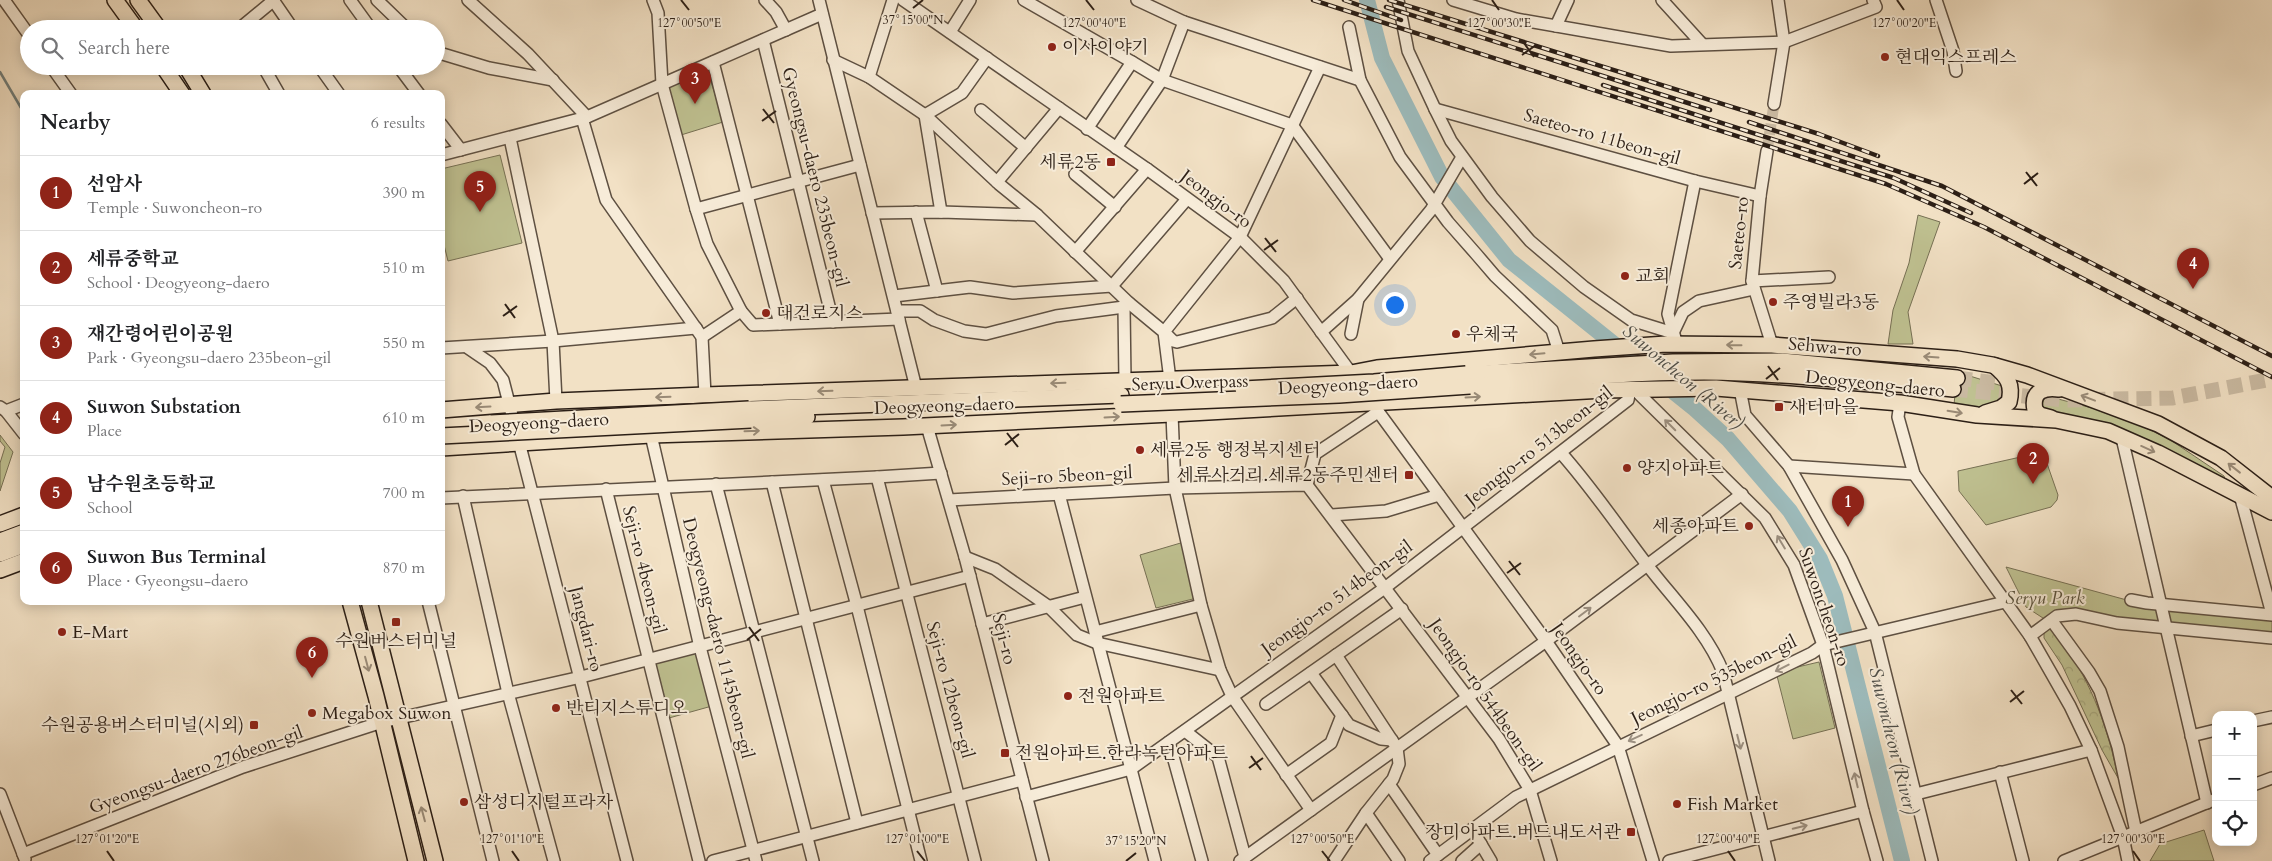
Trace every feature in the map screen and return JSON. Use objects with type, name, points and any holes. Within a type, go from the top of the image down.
[{"type":"main road","points":[[115,0],[129,20]]},
{"type":"main road","points":[[138,0],[152,20]]},
{"type":"main road","points":[[170,75],[179,90]]},
{"type":"main road","points":[[193,75],[201,90]]},
{"type":"main road","name":"Deogyeong-daero","points":[[750,414],[830,412],[1122,393],[1170,380],[1351,373],[1377,368],[1673,340],[1772,345],[1957,359],[1992,365],[2066,389],[2158,424],[2221,458],[2272,498]]},
{"type":"main road","points":[[1590,349],[1673,362],[1694,369]]},
{"type":"main road","points":[[1468,380],[1607,365],[1673,362]]},
{"type":"main road","name":"Sehwa-ro","points":[[1694,369],[1782,362],[1955,383]]},
{"type":"main road","points":[[1977,416],[2001,408],[2009,402],[2012,390],[2007,376],[1992,365]]},
{"type":"main road","points":[[1630,385],[1694,369]]},
{"type":"main road","name":"Deogyeong-daero","points":[[1468,380],[1740,389],[1900,403],[1977,416],[2056,420],[2108,431],[2272,512]]},
{"type":"main road","name":"Seryu Overpass","points":[[1122,393],[1374,382],[1468,380]]},
{"type":"main road","name":"Deogyeong-daero","points":[[445,448],[651,435],[927,426],[1172,414],[1375,408],[1604,390],[1630,385]]},
{"type":"main road","name":"Deogyeong-daero","points":[[445,410],[556,401],[916,388],[1122,393]]},
{"type":"main road","points":[[2056,420],[2040,415],[2035,410],[2035,398],[2038,393],[2046,388],[2066,389]]},
{"type":"main road","points":[[830,412],[880,389]]},
{"type":"main road","points":[[830,412],[881,427]]},
{"type":"main road","points":[[445,426],[750,414]]},
{"type":"main road","points":[[445,436],[750,414]]},
{"type":"main road","points":[[0,524],[20,516]]},
{"type":"main road","points":[[0,541],[20,534]]},
{"type":"main road","points":[[0,554],[20,546]]},
{"type":"main road","points":[[0,570],[20,562]]},
{"type":"main road","points":[[351,605],[416,861]]},
{"type":"main road","points":[[370,605],[435,861]]},
{"type":"street","points":[[4,0],[20,22]]},
{"type":"street","points":[[250,20],[273,0],[287,20]]},
{"type":"street","points":[[350,0],[364,20]]},
{"type":"street","points":[[377,0],[398,20]]},
{"type":"street","points":[[468,0],[528,54],[584,117],[606,200],[699,333],[705,395]]},
{"type":"street","points":[[653,0],[658,13],[662,84],[696,209],[707,244],[741,311],[753,325],[833,322],[920,311],[934,320],[964,331],[986,334],[1056,316],[1126,305]]},
{"type":"street","points":[[765,0],[776,12],[786,30]]},
{"type":"street","points":[[819,0],[916,388]]},
{"type":"street","points":[[869,77],[893,0]]},
{"type":"street","name":"Jeongjo-ro","points":[[903,0],[1088,128],[1240,237],[1284,281],[1546,642],[1618,746],[1653,861]]},
{"type":"street","points":[[950,32],[970,0]]},
{"type":"street","points":[[1024,0],[1162,80],[1292,126],[1390,259]]},
{"type":"street","points":[[1137,0],[1184,22],[1360,80]]},
{"type":"street","points":[[1398,0],[1408,52],[1459,160],[1530,241],[1584,287],[1630,320],[1673,340]]},
{"type":"street","points":[[1453,0],[1516,19],[1671,46],[1784,42],[1876,7],[1874,0]]},
{"type":"street","points":[[1556,26],[1568,0]]},
{"type":"street","points":[[1662,0],[1702,44]]},
{"type":"street","points":[[1774,104],[1784,42],[1778,0]]},
{"type":"street","points":[[1936,0],[1953,51],[1956,71]]},
{"type":"street","points":[[445,153],[510,138],[584,117],[822,14]]},
{"type":"street","points":[[1116,148],[1162,80],[1184,22]]},
{"type":"street","points":[[1349,27],[1360,80],[1400,157],[1436,200],[1448,222],[1495,276],[1552,330],[1559,352]]},
{"type":"street","name":"Gyeongsu-daero 235beon-gil","points":[[763,40],[833,322]]},
{"type":"street","points":[[445,55],[489,68],[553,80]]},
{"type":"street","points":[[926,115],[962,93],[987,58]]},
{"type":"street","points":[[833,60],[869,77],[926,115],[1112,286],[1126,305],[1164,332],[1173,341],[1177,342],[1272,318],[1297,298]]},
{"type":"street","points":[[713,62],[780,324]]},
{"type":"street","points":[[1088,128],[1132,62]]},
{"type":"street","points":[[1170,380],[1164,332],[1240,237],[1320,67]]},
{"type":"street","points":[[57,75],[68,90]]},
{"type":"street","points":[[268,75],[277,90]]},
{"type":"street","points":[[325,75],[336,90]]},
{"type":"street","points":[[405,75],[416,90]]},
{"type":"street","points":[[997,182],[1059,108]]},
{"type":"street","name":"Saeteo-ro 11beon-gil","points":[[1435,109],[1695,181],[1760,196]]},
{"type":"street","points":[[981,110],[1026,148]]},
{"type":"street","points":[[926,115],[940,212]]},
{"type":"street","points":[[445,129],[461,150]]},
{"type":"street","points":[[510,138],[553,341],[556,401]]},
{"type":"street","name":"Saeteo-ro","points":[[1767,151],[1760,196],[1753,285],[1772,345]]},
{"type":"street","points":[[1321,332],[1358,299],[1431,210],[1459,160]]},
{"type":"street","points":[[696,209],[860,165]]},
{"type":"street","points":[[1075,252],[1146,169]]},
{"type":"street","points":[[1075,174],[1115,207]]},
{"type":"street","points":[[1673,340],[1668,314],[1695,181]]},
{"type":"street","points":[[894,296],[970,287],[1013,294],[1112,286],[1187,198]]},
{"type":"street","points":[[872,212],[940,212],[1037,216]]},
{"type":"street","points":[[916,212],[937,291]]},
{"type":"street","points":[[1673,340],[1684,312],[1699,301],[1753,285],[1829,277]]},
{"type":"street","points":[[1351,334],[1358,299]]},
{"type":"street","points":[[1122,393],[1126,305]]},
{"type":"street","points":[[445,348],[699,333],[741,311]]},
{"type":"street","name":"Deogyeong-daero","points":[[468,348],[490,363],[503,380],[509,406]]},
{"type":"street","name":"Jeongjo-ro 513beon-gil","points":[[1463,527],[1628,400],[1630,385]]},
{"type":"street","name":"Suwoncheon-ro","points":[[1630,385],[1765,518],[1794,565],[1824,645],[1863,811],[1877,861]]},
{"type":"street","name":"Suwoncheon-ro","points":[[1740,389],[1744,415],[1789,466],[1842,560],[1871,633],[1916,794],[1932,861]]},
{"type":"street","points":[[1900,403],[1898,417],[1914,474],[2030,636],[2070,706],[2091,750],[2123,837],[2128,861]]},
{"type":"street","points":[[20,405],[3,409],[20,429]]},
{"type":"street","name":"Jangdari-ro","points":[[509,406],[534,492],[627,861]]},
{"type":"street","points":[[1375,408],[1315,454],[1307,484],[1386,587]]},
{"type":"street","points":[[1172,414],[1175,488],[1201,605],[1220,670],[1232,696],[1311,810]]},
{"type":"street","name":"Seji-ro","points":[[927,426],[965,557],[1043,861]]},
{"type":"street","name":"Deogyeong-daero 1145beon-gil","points":[[651,435],[700,647],[755,855]]},
{"type":"street","points":[[2064,861],[2211,801],[2191,736],[2122,438]]},
{"type":"street","points":[[1561,453],[1586,482],[1707,640],[1717,657],[1769,861]]},
{"type":"street","points":[[1789,466],[1914,474]]},
{"type":"street","name":"Seji-ro 4beon-gil","points":[[445,498],[662,486],[823,480],[941,472]]},
{"type":"street","points":[[878,477],[906,593]]},
{"type":"street","points":[[823,480],[857,606],[921,861]]},
{"type":"street","points":[[772,482],[858,823]]},
{"type":"street","points":[[716,484],[813,861]]},
{"type":"street","name":"Seji-ro 5beon-gil","points":[[949,500],[1175,488],[1307,484]]},
{"type":"street","name":"Seji-ro 4beon-gil","points":[[606,489],[648,660]]},
{"type":"street","points":[[1059,494],[1155,861]]},
{"type":"street","points":[[1185,731],[1218,757],[1243,859],[1311,810],[1395,744],[1467,698],[1546,642],[1742,494]]},
{"type":"street","points":[[1332,516],[1386,512],[1439,495]]},
{"type":"street","points":[[2131,600],[2272,614],[2240,495]]},
{"type":"street","points":[[463,496],[508,693],[554,861]]},
{"type":"street","name":"Jeongjo-ro 514beon-gil","points":[[1132,769],[1386,587],[1463,527]]},
{"type":"street","points":[[965,557],[995,569],[1048,606],[1077,635],[1096,637],[1220,670]]},
{"type":"street","points":[[580,677],[970,576]]},
{"type":"street","name":"Jeongjo-ro 544beon-gil","points":[[1386,587],[1499,739],[1530,790],[1551,861]]},
{"type":"street","name":"Seji-ro 12beon-gil","points":[[906,593],[975,861]]},
{"type":"street","points":[[982,624],[1085,597]]},
{"type":"street","name":"Jeongjo-ro 535beon-gil","points":[[1434,858],[1516,797],[1618,746],[1728,695],[1812,653],[1824,645],[2005,602]]},
{"type":"street","points":[[429,605],[493,861]]},
{"type":"street","points":[[1096,637],[1134,622],[1201,605]]},
{"type":"street","points":[[1266,704],[1402,609]]},
{"type":"street","points":[[2030,636],[2057,616],[2076,614],[2117,623],[2272,638]]},
{"type":"street","points":[[2052,621],[2089,672],[2100,691],[2118,747],[2136,832]]},
{"type":"street","points":[[1334,861],[1366,813],[1393,779],[1399,764],[1395,744],[1336,655]]},
{"type":"street","points":[[648,660],[700,861]]},
{"type":"street","points":[[1311,673],[1349,725],[1395,744]]},
{"type":"street","name":"Gyeongsu-daero 276beon-gil","points":[[24,857],[243,767],[382,722],[580,677]]},
{"type":"street","points":[[1286,775],[1331,743],[1342,715]]},
{"type":"street","points":[[2257,720],[2272,716]]},
{"type":"street","points":[[2191,736],[2212,731]]},
{"type":"street","points":[[1169,742],[1202,861]]},
{"type":"street","points":[[1916,794],[2091,750]]},
{"type":"street","points":[[1026,797],[1132,769]]},
{"type":"street","points":[[2000,772],[2023,861]]},
{"type":"street","points":[[2257,784],[2272,778]]},
{"type":"street","points":[[713,861],[755,855],[807,836],[1022,780]]},
{"type":"street","points":[[1389,784],[1434,858]]},
{"type":"street","points":[[0,794],[24,857]]},
{"type":"street","points":[[1668,861],[1863,811]]},
{"type":"street","points":[[1366,813],[1399,861]]},
{"type":"street","points":[[1472,829],[1491,861]]},
{"type":"street","points":[[1462,861],[1481,844]]},
{"type":"green space","points":[[707,67],[723,122],[681,135],[668,85]]},
{"type":"green space","points":[[500,155],[522,243],[448,261],[445,249],[445,168]]},
{"type":"green space","points":[[1918,215],[1940,222],[1908,312],[1913,344],[1888,344],[1893,310],[1909,263]]},
{"type":"green space","points":[[1957,372],[2002,386],[2007,396],[1987,411],[1954,405]]},
{"type":"green space","points":[[2047,396],[2107,412],[2146,428],[2169,439],[2224,476],[2225,479],[2043,410],[2041,404]]},
{"type":"green space","points":[[0,435],[13,452],[0,491],[0,463],[5,447],[0,441]]},
{"type":"green space","points":[[2043,452],[2058,495],[2057,500],[2051,507],[1986,525],[1959,491],[1958,471]]},
{"type":"green space","points":[[1184,542],[1197,598],[1156,608],[1140,555]]},
{"type":"green space","name":"Seryu Park","points":[[2006,567],[2145,605],[2272,620],[2272,633],[2076,613],[2046,620],[2026,607]]},
{"type":"green space","points":[[2048,627],[2058,636],[2091,691],[2110,743],[2118,778],[2102,750],[2062,665],[2044,638],[2044,631]]},
{"type":"green space","points":[[691,651],[697,654],[712,706],[669,718],[654,666],[657,661]]},
{"type":"green space","points":[[1819,662],[1835,728],[1793,739],[1776,672]]},
{"type":"green space","points":[[2204,830],[2214,861],[2150,861],[2160,844]]},
{"type":"waterway","name":"Suwoncheon (River)","points":[[1367,0],[1382,58],[1442,177],[1509,260],[1695,409],[1728,439],[1790,511],[1820,559],[1835,596],[1902,861]]},
{"type":"waterway","points":[[0,72],[20,106]]},
{"type":"tunnel","points":[[1767,151],[1774,104]]},
{"type":"tunnel","points":[[1957,378],[2004,384]]},
{"type":"tunnel","points":[[1953,389],[2065,400],[2173,398],[2272,379]]},
{"type":"railway","points":[[1313,0],[1886,184],[1984,227],[2272,377]]},
{"type":"railway","points":[[1344,0],[1401,20]]},
{"type":"railway","points":[[1389,0],[1819,134],[1878,156]]},
{"type":"railway","points":[[1386,7],[1710,110]]},
{"type":"railway","points":[[1603,85],[1894,178],[1971,213]]},
{"type":"railway","points":[[1749,122],[1942,186],[2272,356]]},
{"type":"place","name":"이사이야기","points":[[1052,47]]},
{"type":"place","name":"현대익스프레스","points":[[1885,57]]},
{"type":"place","name":"재간령어린이공원","points":[[695,104]]},
{"type":"place","name":"세류2동","points":[[1111,162]]},
{"type":"place","name":"남수원초등학교","points":[[480,212]]},
{"type":"place","name":"교회","points":[[1625,276]]},
{"type":"place","name":"Suwon Substation","points":[[2193,289]]},
{"type":"place","name":"주영빌라3동","points":[[1773,302]]},
{"type":"place","name":"대건로지스","points":[[766,313]]},
{"type":"place","name":"우체국","points":[[1456,334]]},
{"type":"place","name":"새터마을","points":[[1779,407]]},
{"type":"place","name":"세류2동 행정복지센터","points":[[1140,450]]},
{"type":"place","name":"양지아파트","points":[[1627,468]]},
{"type":"place","name":"세류사거리.세류2동주민센터","points":[[1409,475]]},
{"type":"place","name":"세류중학교","points":[[2033,484]]},
{"type":"place","name":"세종아파트","points":[[1749,526]]},
{"type":"place","name":"선암사","points":[[1848,527]]},
{"type":"place","name":"수원버스터미널","points":[[396,622]]},
{"type":"place","name":"E-Mart","points":[[62,632]]},
{"type":"place","name":"Suwon Bus Terminal","points":[[312,678]]},
{"type":"place","name":"전원아파트","points":[[1068,696]]},
{"type":"place","name":"반티지스튜디오","points":[[556,708]]},
{"type":"place","name":"Megabox Suwon","points":[[312,713]]},
{"type":"place","name":"수원공용버스터미널(시외)","points":[[254,725]]},
{"type":"place","name":"전원아파트.한라녹턴아파트","points":[[1005,753]]},
{"type":"place","name":"삼성디지털프라자","points":[[464,802]]},
{"type":"place","name":"Fish Market","points":[[1677,804]]},
{"type":"place","name":"장미아파트.버드내도서관","points":[[1631,832]]}]
